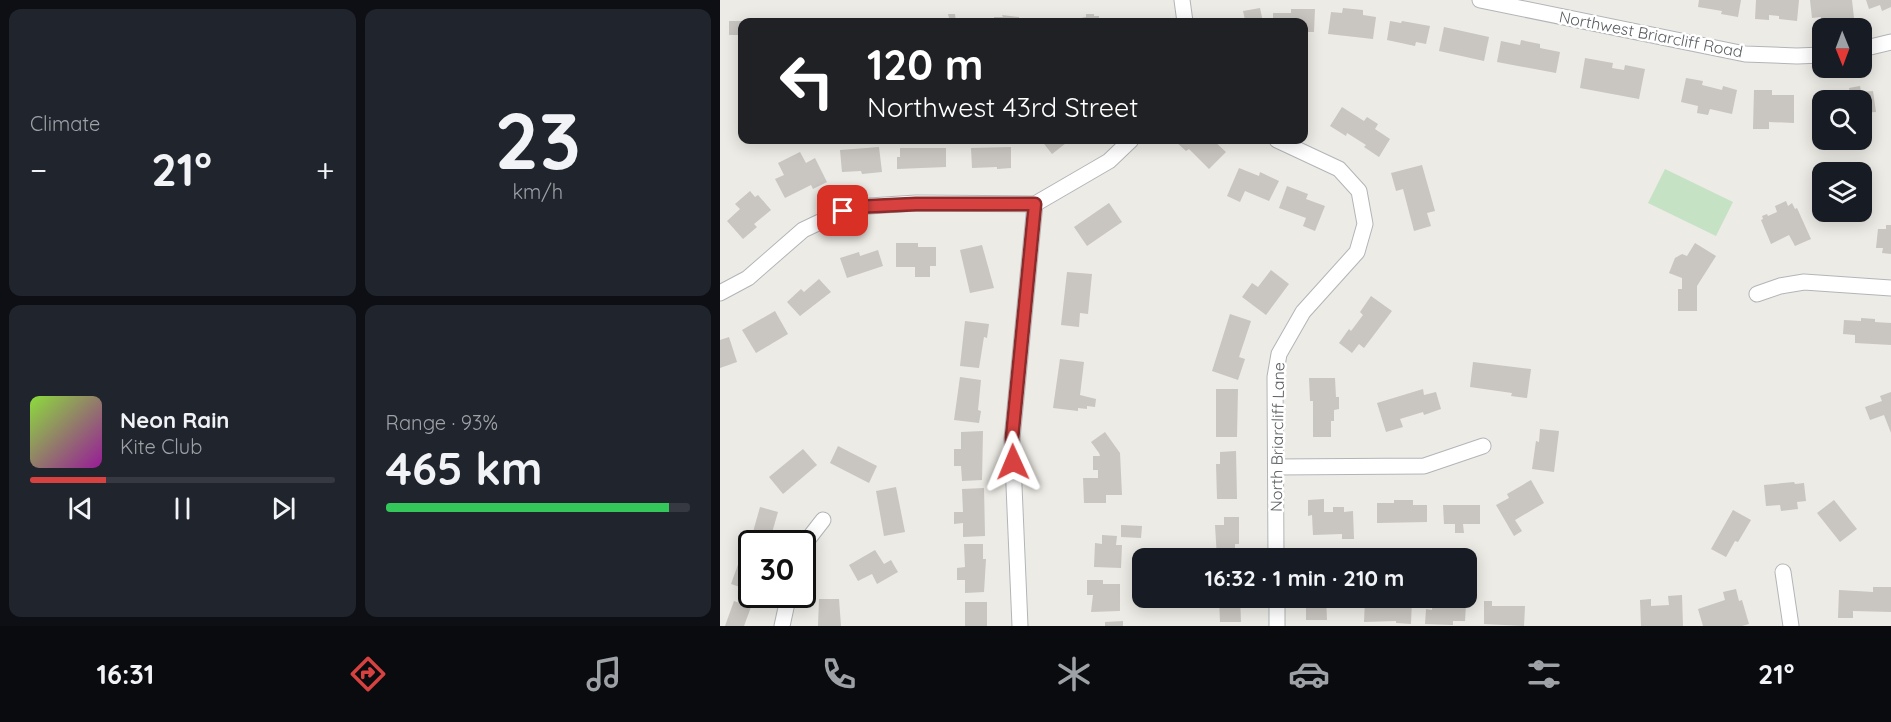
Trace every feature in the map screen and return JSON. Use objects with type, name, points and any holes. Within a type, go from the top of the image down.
[{"type":"street","points":[[1182,0],[1184,18]]},
{"type":"street","name":"Northwest Briarcliff Road","points":[[1480,0],[1745,54],[1812,55]]},
{"type":"street","points":[[1872,47],[1891,42]]},
{"type":"street","points":[[720,293],[748,278],[803,230],[854,207],[916,204],[1035,204],[1109,160],[1127,144]]},
{"type":"street","name":"North Briarcliff Lane","points":[[1276,548],[1275,377],[1279,354],[1303,312],[1357,252],[1365,224],[1359,191],[1339,170],[1285,144]]},
{"type":"street","points":[[1020,626],[1012,438],[1035,204]]},
{"type":"street","points":[[1757,294],[1779,286],[1804,282],[1891,288]]},
{"type":"street","points":[[1276,466],[1424,466],[1483,446]]},
{"type":"street","points":[[815,530],[823,520]]},
{"type":"street","points":[[1783,572],[1791,626]]},
{"type":"street","points":[[782,626],[786,608]]},
{"type":"street","points":[[1277,608],[1277,626]]},
{"type":"green space","points":[[1665,169],[1733,202],[1716,236],[1648,203]]},
{"type":"building","points":[[1699,0],[1741,0],[1738,17],[1721,14],[1722,11],[1698,7]]},
{"type":"building","points":[[1756,0],[1799,0],[1797,21],[1779,19],[1779,16],[1769,15],[1769,20],[1755,19]]},
{"type":"building","points":[[1810,0],[1852,0],[1854,18],[1812,18]]},
{"type":"building","points":[[1866,0],[1891,0],[1891,7],[1882,11],[1880,5],[1869,9]]},
{"type":"building","points":[[1260,8],[1262,18],[1245,18],[1243,11]]},
{"type":"building","points":[[1343,8],[1363,10],[1363,15],[1376,17],[1373,39],[1328,34],[1331,12],[1342,13]]},
{"type":"building","points":[[1291,9],[1315,9],[1314,32],[1308,32],[1308,18],[1273,18],[1273,13],[1291,13]]},
{"type":"building","points":[[948,14],[955,14],[956,18],[949,18]]},
{"type":"building","points":[[1086,14],[1094,14],[1099,18],[1081,18],[1086,17]]},
{"type":"building","points":[[1002,15],[1019,18],[994,18],[1003,17]]},
{"type":"building","points":[[729,21],[738,21],[738,35],[729,35]]},
{"type":"building","points":[[1390,21],[1430,26],[1426,44],[1416,42],[1415,46],[1387,40]]},
{"type":"building","points":[[1444,27],[1489,37],[1484,61],[1439,51]]},
{"type":"building","points":[[1521,40],[1540,44],[1540,48],[1560,52],[1556,73],[1497,62],[1501,41],[1520,45]]},
{"type":"building","points":[[1585,58],[1613,63],[1612,68],[1624,70],[1625,65],[1645,69],[1639,99],[1580,88]]},
{"type":"building","points":[[1686,78],[1703,81],[1702,85],[1722,90],[1723,86],[1737,90],[1732,114],[1710,109],[1708,115],[1697,113],[1698,106],[1681,102]]},
{"type":"building","points":[[1860,86],[1861,90],[1849,90],[1849,88]]},
{"type":"building","points":[[1754,90],[1772,90],[1772,95],[1794,95],[1794,123],[1769,122],[1769,129],[1753,129]]},
{"type":"building","points":[[1872,91],[1873,91],[1876,112],[1872,112]]},
{"type":"building","points":[[1342,107],[1364,121],[1367,117],[1378,124],[1375,129],[1390,139],[1379,157],[1364,147],[1366,145],[1330,126]]},
{"type":"building","points":[[1044,144],[1065,144],[1052,154]]},
{"type":"building","points":[[1178,144],[1217,144],[1226,152],[1209,169],[1189,149],[1186,151]]},
{"type":"building","points":[[879,147],[882,172],[862,174],[861,171],[842,172],[840,150]]},
{"type":"building","points":[[1011,147],[1011,168],[972,168],[971,148]]},
{"type":"building","points":[[900,148],[946,148],[946,167],[897,169]]},
{"type":"building","points":[[800,152],[806,163],[815,158],[827,182],[813,189],[811,185],[785,198],[775,179],[784,175],[778,163]]},
{"type":"building","points":[[1422,165],[1435,211],[1427,213],[1431,226],[1414,231],[1403,189],[1396,191],[1391,173]]},
{"type":"building","points":[[1239,168],[1259,176],[1260,172],[1279,181],[1269,201],[1245,191],[1240,202],[1227,196]]},
{"type":"building","points":[[1287,186],[1308,194],[1306,199],[1325,206],[1315,231],[1303,226],[1306,218],[1279,208]]},
{"type":"building","points":[[750,191],[755,197],[758,195],[771,210],[754,224],[757,227],[743,239],[727,221],[740,209],[735,204]]},
{"type":"building","points":[[1786,201],[1788,206],[1792,203],[1795,209],[1797,208],[1811,239],[1795,246],[1789,235],[1771,244],[1761,220],[1762,216],[1777,212],[1775,206]]},
{"type":"building","points":[[1109,203],[1122,222],[1087,246],[1074,227]]},
{"type":"building","points":[[1886,225],[1891,225],[1891,254],[1882,253],[1883,248],[1876,248],[1878,229],[1886,229]]},
{"type":"building","points":[[896,243],[918,243],[918,247],[936,247],[936,266],[930,266],[930,277],[915,277],[915,267],[896,267]]},
{"type":"building","points":[[1695,243],[1716,256],[1697,286],[1697,311],[1678,311],[1678,289],[1682,289],[1682,278],[1669,273],[1675,258],[1682,254],[1687,256]]},
{"type":"building","points":[[982,245],[994,288],[970,293],[960,250]]},
{"type":"building","points":[[878,250],[883,266],[847,278],[840,258],[859,252],[860,256]]},
{"type":"building","points":[[1271,270],[1289,284],[1266,315],[1242,297],[1252,283],[1258,287]]},
{"type":"building","points":[[1067,272],[1092,274],[1088,314],[1080,313],[1079,327],[1061,325]]},
{"type":"building","points":[[819,279],[831,292],[800,316],[787,302],[801,289],[804,292]]},
{"type":"building","points":[[1371,296],[1392,311],[1364,348],[1359,344],[1352,353],[1339,343],[1363,315],[1360,312]]},
{"type":"building","points":[[775,311],[788,334],[756,353],[742,330]]},
{"type":"building","points":[[1230,314],[1251,321],[1239,357],[1245,359],[1238,380],[1212,371]]},
{"type":"building","points":[[1861,318],[1891,323],[1891,345],[1855,343],[1855,335],[1843,334],[1844,320],[1861,321]]},
{"type":"building","points":[[965,321],[989,324],[987,338],[984,337],[979,368],[960,366]]},
{"type":"building","points":[[729,337],[737,362],[720,368],[720,340]]},
{"type":"building","points":[[1060,359],[1084,362],[1080,395],[1096,399],[1095,407],[1078,408],[1078,411],[1053,408]]},
{"type":"building","points":[[1473,362],[1531,369],[1527,398],[1511,396],[1512,393],[1470,387]]},
{"type":"building","points":[[960,377],[981,380],[979,423],[954,420]]},
{"type":"building","points":[[1309,378],[1335,378],[1339,409],[1334,410],[1331,437],[1313,437],[1313,401],[1310,401]]},
{"type":"building","points":[[1216,389],[1238,389],[1237,437],[1216,437]]},
{"type":"building","points":[[1423,389],[1424,395],[1436,392],[1441,409],[1424,415],[1423,412],[1400,419],[1403,427],[1386,432],[1377,403]]},
{"type":"building","points":[[1891,392],[1891,433],[1884,415],[1870,420],[1865,407],[1882,401],[1880,396]]},
{"type":"building","points":[[1540,429],[1559,431],[1554,472],[1532,469]]},
{"type":"building","points":[[983,431],[982,480],[962,481],[961,466],[954,466],[954,449],[961,449],[961,432]]},
{"type":"building","points":[[1105,432],[1120,453],[1122,495],[1106,495],[1106,503],[1084,503],[1083,478],[1098,478],[1098,470],[1093,470],[1093,456],[1100,456],[1091,442]]},
{"type":"building","points":[[838,446],[877,466],[869,483],[830,463]]},
{"type":"building","points":[[803,449],[817,465],[783,494],[769,477]]},
{"type":"building","points":[[1236,451],[1237,499],[1217,499],[1216,464],[1220,464],[1220,452]]},
{"type":"building","points":[[1531,480],[1544,503],[1515,520],[1522,531],[1514,536],[1496,505],[1509,498],[1507,494]]},
{"type":"building","points":[[1794,482],[1795,484],[1804,483],[1806,501],[1797,502],[1798,509],[1781,511],[1780,505],[1766,506],[1764,485]]},
{"type":"building","points":[[896,487],[905,532],[884,536],[876,491]]},
{"type":"building","points":[[984,488],[985,536],[963,537],[963,523],[954,524],[954,512],[963,512],[962,489]]},
{"type":"building","points":[[1324,499],[1324,512],[1333,512],[1333,507],[1344,507],[1344,512],[1353,511],[1354,539],[1342,539],[1342,534],[1313,535],[1312,515],[1308,516],[1308,500]]},
{"type":"building","points":[[1394,500],[1413,500],[1413,505],[1427,505],[1427,522],[1377,523],[1377,503],[1394,503]]},
{"type":"building","points":[[1834,500],[1857,529],[1840,542],[1817,513]]},
{"type":"building","points":[[1443,505],[1480,505],[1480,524],[1463,524],[1464,533],[1455,533],[1455,524],[1444,524]]},
{"type":"building","points":[[760,507],[778,512],[773,530],[754,530]]},
{"type":"building","points":[[1733,510],[1751,520],[1726,557],[1711,549]]},
{"type":"building","points":[[1224,517],[1239,517],[1239,544],[1235,544],[1235,548],[1216,548],[1215,525],[1224,525]]},
{"type":"building","points":[[1121,525],[1142,526],[1141,538],[1121,537]]},
{"type":"building","points":[[1102,535],[1117,536],[1116,545],[1122,545],[1121,568],[1094,567],[1095,543],[1102,544]]},
{"type":"building","points":[[964,544],[983,544],[983,559],[986,559],[984,592],[965,593],[965,580],[957,580],[957,568],[965,567]]},
{"type":"building","points":[[875,550],[884,564],[891,560],[898,572],[877,584],[872,574],[858,581],[849,565]]},
{"type":"building","points":[[738,565],[738,586],[731,584]]},
{"type":"building","points":[[1087,580],[1103,580],[1103,584],[1120,584],[1120,611],[1091,612],[1093,595],[1087,595]]},
{"type":"building","points":[[1873,587],[1891,587],[1891,612],[1853,611],[1853,618],[1838,618],[1839,590],[1873,592]]},
{"type":"building","points":[[1736,589],[1749,624],[1703,626],[1698,609],[1725,600],[1723,592]]},
{"type":"building","points":[[1682,595],[1683,626],[1641,626],[1640,600],[1651,599],[1651,606],[1669,605],[1668,596]]},
{"type":"building","points":[[819,599],[839,599],[841,626],[818,626]]},
{"type":"building","points":[[734,601],[738,602],[738,608],[751,608],[744,626],[725,626]]},
{"type":"building","points":[[1484,601],[1492,601],[1492,606],[1525,606],[1524,626],[1484,624]]},
{"type":"building","points":[[965,602],[987,602],[987,626],[965,626]]},
{"type":"building","points":[[1219,608],[1240,608],[1241,622],[1220,622]]},
{"type":"building","points":[[1306,608],[1326,608],[1327,620],[1306,620]]},
{"type":"building","points":[[1365,608],[1412,608],[1411,624],[1396,623],[1396,621],[1364,622]]},
{"type":"building","points":[[1432,608],[1466,608],[1465,621],[1453,621],[1453,625],[1425,624],[1426,609],[1432,610]]},
{"type":"building","points":[[1123,621],[1123,626],[1105,626],[1105,622]]},
{"type":"route","points":[[843,211],[854,207],[916,204],[999,202],[1035,204],[1012,438],[1013,462]]}]
